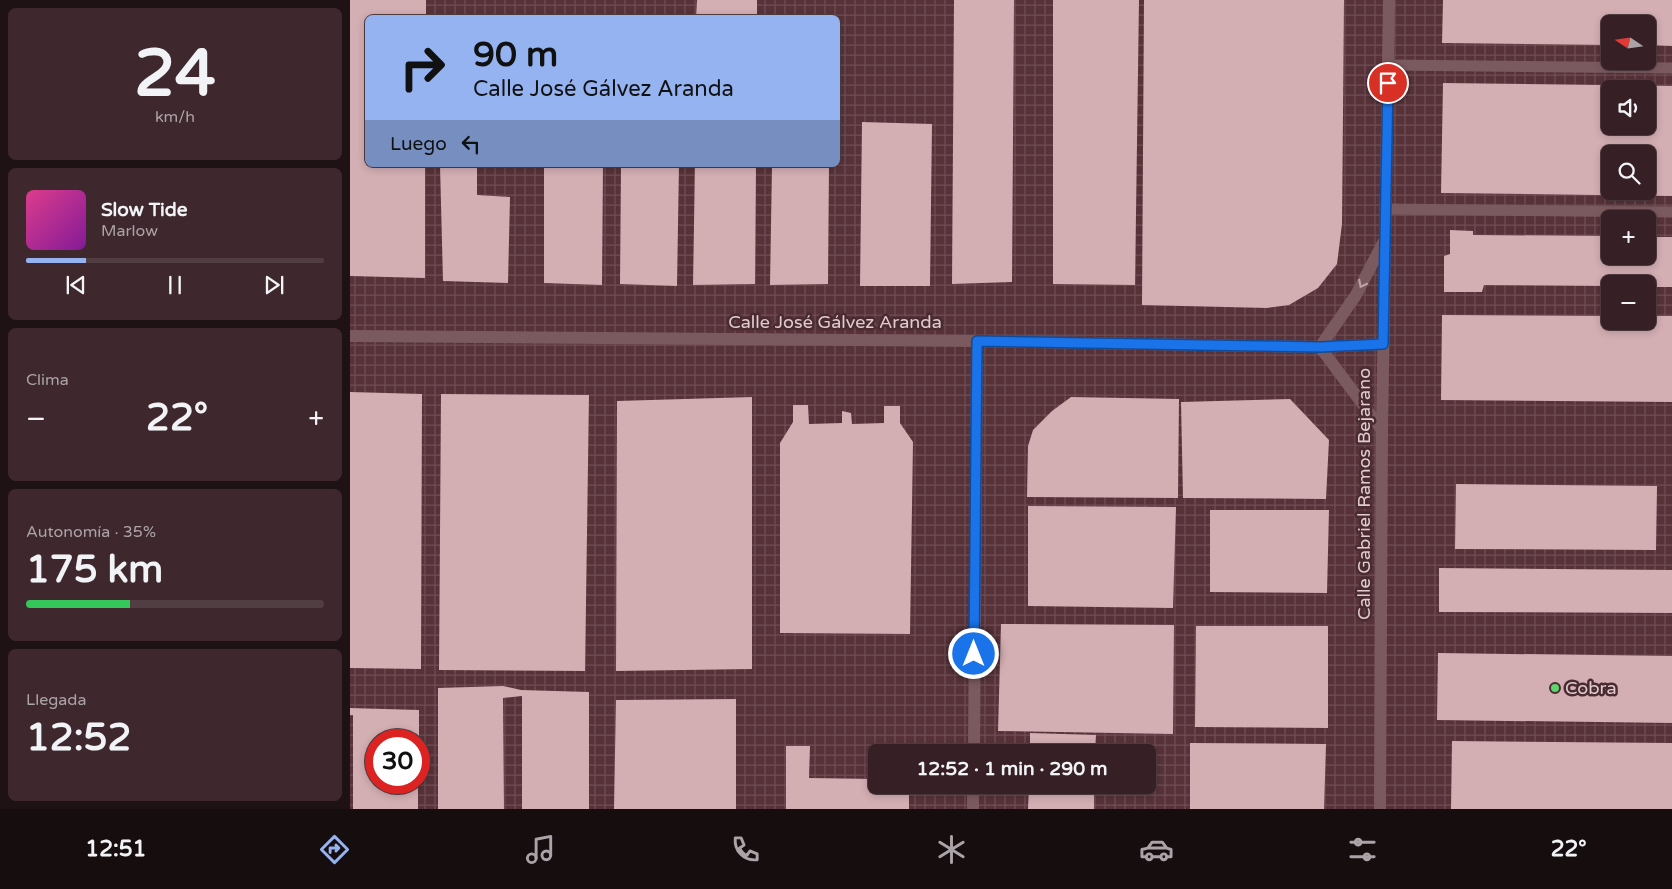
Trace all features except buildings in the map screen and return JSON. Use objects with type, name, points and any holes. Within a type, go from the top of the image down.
[{"type":"street","name":"Calle Gabriel Ramos Bejarano","points":[[1380,809],[1384,241],[1389,0]]},
{"type":"street","points":[[1382,430],[1320,347],[1356,295],[1384,241]]},
{"type":"street","name":"Calle José Gálvez Aranda","points":[[350,336],[977,341],[1320,347],[1383,344]]},
{"type":"street","points":[[974,744],[977,341]]},
{"type":"street","points":[[973,794],[973,809]]},
{"type":"lane","points":[[1388,65],[1672,68]]},
{"type":"lane","points":[[1385,209],[1672,212]]},
{"type":"shaded area","points":[[350,0],[1672,0],[1672,809],[350,809]]},
{"type":"place","name":"Cobra","points":[[1555,688]]},
{"type":"route","points":[[974,654],[977,341],[1320,347],[1383,344],[1388,83]]}]
